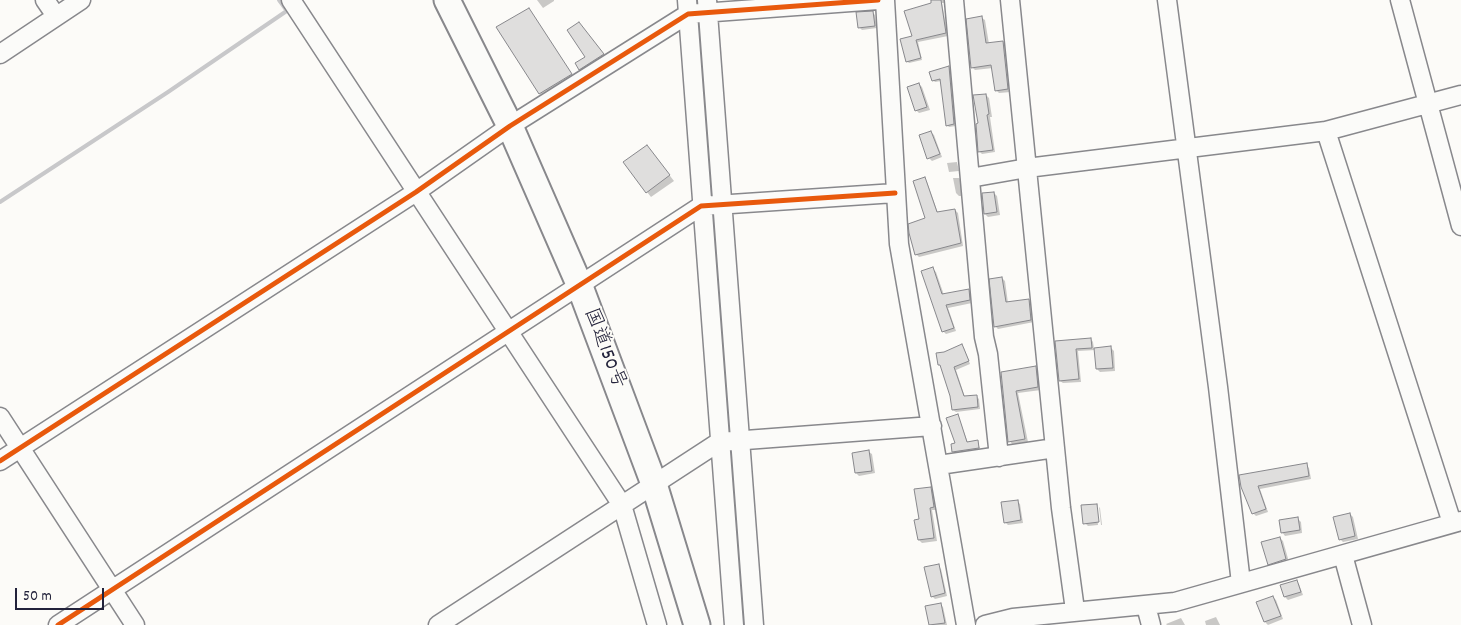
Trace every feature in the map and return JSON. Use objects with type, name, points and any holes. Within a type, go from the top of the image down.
[{"type":"highway","name":"国道150号","points":[[447,0],[510,126],[579,284],[654,484],[697,625]]},
{"type":"street","points":[[45,0],[56,16]]},
{"type":"street","points":[[0,54],[81,0]]},
{"type":"street","points":[[291,0],[622,505],[657,625]]},
{"type":"street","points":[[0,461],[416,192],[510,126],[687,7],[749,8],[878,0]]},
{"type":"street","points":[[885,0],[899,244],[966,625]]},
{"type":"street","points":[[954,0],[984,337],[988,354],[999,457]]},
{"type":"street","points":[[1010,0],[1061,508],[1079,615]]},
{"type":"street","points":[[1168,0],[1218,387],[1241,583]]},
{"type":"street","points":[[1400,0],[1461,226]]},
{"type":"street","points":[[708,6],[754,625]]},
{"type":"street","points":[[687,7],[734,625]]},
{"type":"street","points":[[970,178],[1027,168],[1326,132],[1461,95]]},
{"type":"street","points":[[985,625],[1013,618],[1079,615],[1175,602],[1456,522],[1326,132]]},
{"type":"street","points":[[58,625],[701,206],[895,193]]},
{"type":"street","points":[[0,418],[135,625]]},
{"type":"street","points":[[438,625],[719,442],[932,426]]},
{"type":"street","points":[[939,465],[1055,448]]},
{"type":"street","points":[[1343,555],[1362,625]]},
{"type":"street","points":[[1146,606],[1151,625]]},
{"type":"building","points":[[931,0],[941,0],[946,33],[916,40],[921,58],[906,62],[900,39],[912,36],[904,11],[931,3]]},
{"type":"building","points":[[529,8],[572,74],[539,94],[496,27]]},
{"type":"building","points":[[873,11],[875,26],[858,28],[856,12]]},
{"type":"building","points":[[982,16],[986,43],[1003,41],[1008,89],[995,91],[991,65],[971,68],[966,19]]},
{"type":"building","points":[[579,22],[604,54],[579,70],[575,63],[585,57],[567,30]]},
{"type":"building","points":[[949,66],[954,124],[946,126],[940,79],[932,81],[929,72]]},
{"type":"building","points":[[919,83],[927,107],[915,111],[907,87]]},
{"type":"building","points":[[986,94],[989,114],[987,115],[993,150],[978,152],[976,124],[978,123],[973,95]]},
{"type":"building","points":[[931,131],[940,154],[927,159],[919,135]]},
{"type":"building","points":[[647,145],[670,175],[646,193],[623,162]]},
{"type":"building","points":[[925,177],[937,212],[955,209],[961,243],[915,255],[908,224],[925,218],[913,181]]},
{"type":"building","points":[[994,192],[997,212],[984,214],[982,193]]},
{"type":"building","points":[[933,267],[942,294],[969,289],[970,300],[946,305],[954,328],[942,332],[921,271]]},
{"type":"building","points":[[1002,277],[1006,302],[1029,299],[1031,320],[994,327],[989,279]]},
{"type":"building","points":[[1091,338],[1092,348],[1076,349],[1079,379],[1059,381],[1055,341]]},
{"type":"building","points":[[962,344],[969,361],[954,367],[964,396],[977,395],[978,407],[952,410],[950,396],[940,365],[938,365],[936,353],[944,352]]},
{"type":"building","points":[[1111,346],[1113,368],[1096,369],[1094,348]]},
{"type":"building","points":[[1036,366],[1038,387],[1016,391],[1025,439],[1008,442],[1001,372]]},
{"type":"building","points":[[958,414],[967,442],[978,440],[979,448],[952,452],[951,444],[955,443],[946,418]]},
{"type":"building","points":[[869,450],[872,471],[855,473],[852,453]]},
{"type":"building","points":[[1307,463],[1309,476],[1258,486],[1266,509],[1252,514],[1241,487],[1239,475]]},
{"type":"building","points":[[931,487],[934,507],[930,508],[934,538],[918,540],[914,520],[919,519],[914,489]]},
{"type":"building","points":[[1018,500],[1021,520],[1004,523],[1001,502]]},
{"type":"building","points":[[1097,504],[1099,522],[1083,524],[1081,505]]},
{"type":"building","points":[[1350,513],[1355,536],[1339,540],[1333,517]]},
{"type":"building","points":[[1298,517],[1300,530],[1281,533],[1279,520]]},
{"type":"building","points":[[1280,537],[1286,559],[1268,565],[1261,542]]},
{"type":"building","points":[[939,564],[945,593],[931,597],[924,567]]},
{"type":"building","points":[[1297,580],[1301,592],[1284,597],[1280,585]]},
{"type":"building","points":[[1273,596],[1281,616],[1264,622],[1256,602]]},
{"type":"building","points":[[941,603],[945,623],[929,625],[925,606]]},
{"type":"waterway","points":[[279,0],[287,11]]},
{"type":"waterway","points":[[696,0],[697,10]]},
{"type":"waterway","points":[[0,202],[168,92],[291,8]]},
{"type":"waterway","points":[[698,19],[712,201]]},
{"type":"waterway","points":[[712,211],[729,436]]},
{"type":"waterway","points":[[730,445],[744,625]]},
{"type":"cycle path","points":[[0,461],[416,192],[510,126],[688,14],[878,0]]},
{"type":"cycle path","points":[[58,625],[701,206],[895,193]]}]
